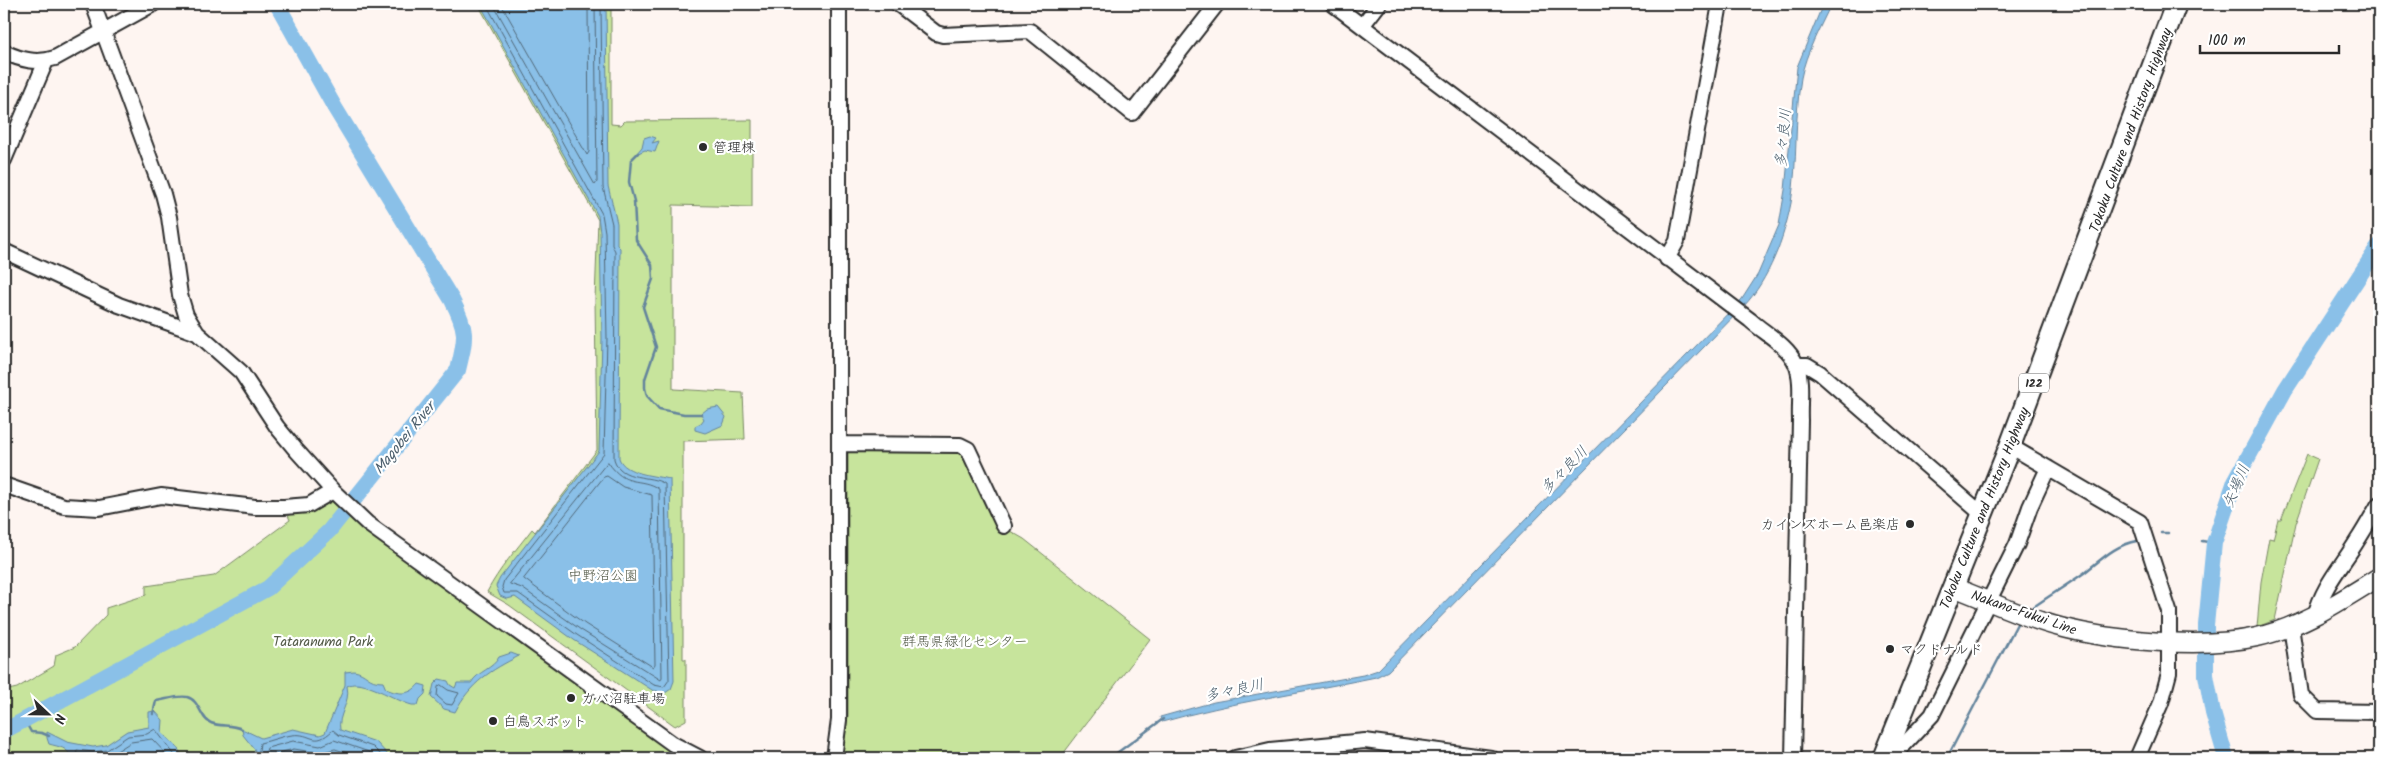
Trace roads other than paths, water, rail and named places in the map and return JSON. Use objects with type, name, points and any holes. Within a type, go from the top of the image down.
[{"type":"highway","name":"Tokoku Culture and History Highway","points":[[1885,756],[2010,446],[2176,4]]},
{"type":"main road","name":"Nakano-Fukui Line","points":[[1953,587],[2058,627],[2124,639],[2172,642],[2256,638],[2315,616],[2379,577]]},
{"type":"street","points":[[93,4],[163,194],[169,217],[180,295],[186,315],[197,333],[240,372],[277,427],[356,514],[554,659],[681,749],[700,758]]},
{"type":"street","points":[[4,52],[28,61],[46,61],[65,54],[153,4]]},
{"type":"street","points":[[834,758],[840,720],[839,4]]},
{"type":"street","points":[[898,4],[936,33],[943,35],[1030,31],[1132,113],[1217,4]]},
{"type":"street","points":[[1332,4],[1780,344],[1796,365],[1799,377],[1800,420],[1793,758]]},
{"type":"street","points":[[1362,26],[1379,4]]},
{"type":"street","points":[[1667,259],[1677,241],[1720,4]]},
{"type":"street","points":[[4,160],[46,61]]},
{"type":"street","points":[[4,251],[119,305],[197,333]]},
{"type":"street","points":[[1796,365],[1807,365],[1820,373],[1983,515]]},
{"type":"street","points":[[840,444],[960,445],[968,449],[1004,526]]},
{"type":"street","points":[[2010,446],[2140,522],[2169,611],[2172,642],[2169,673],[2161,703],[2137,758]]},
{"type":"street","points":[[1885,756],[1902,747],[1932,715],[2018,544],[2030,507],[2048,468]]},
{"type":"street","points":[[4,485],[64,506],[99,508],[161,496],[255,507],[284,507],[309,505],[336,493]]},
{"type":"street","points":[[2315,616],[2319,599],[2329,580],[2357,542],[2379,504]]},
{"type":"street","points":[[2291,626],[2301,695],[2317,710],[2379,712]]},
{"type":"street","points":[[1235,758],[1270,750],[1365,741],[1491,758]]},
{"type":"water","points":[[480,4],[606,4],[608,186],[617,223],[617,245],[620,248],[619,458],[627,468],[634,471],[670,479],[674,681],[671,689],[665,693],[652,690],[574,640],[515,597],[507,599],[500,596],[496,586],[500,578],[599,451],[602,338],[600,232],[598,216]]},
{"type":"water","points":[[1823,4],[1831,4],[1810,49],[1801,78],[1797,109],[1795,172],[1788,217],[1780,244],[1768,271],[1761,284],[1744,306],[1388,671],[1376,677],[1241,703],[1162,722],[1160,717],[1214,702],[1363,675],[1378,670],[1742,299],[1758,274],[1779,225],[1785,190],[1797,67]]},
{"type":"water","points":[[650,136],[656,138],[652,143],[659,141],[655,152],[645,150],[636,154],[642,147],[644,138]]},
{"type":"water","points":[[718,407],[726,417],[723,425],[705,433],[695,430],[695,426],[704,419],[701,414],[707,409]]},
{"type":"water","points":[[511,653],[519,656],[490,672],[474,685],[455,712],[444,709],[431,697],[434,684],[439,679],[448,681],[455,688],[457,683],[471,683],[499,657]]},
{"type":"water","points":[[354,671],[374,681],[383,682],[386,689],[396,692],[408,692],[419,684],[426,686],[425,694],[420,699],[418,705],[412,705],[370,687],[353,684],[347,686],[348,692],[340,719],[340,730],[376,742],[388,755],[398,758],[252,758],[255,750],[243,735],[242,729],[261,738],[293,729],[320,735],[325,733],[345,685],[345,672]]},
{"type":"water","points":[[155,711],[163,720],[162,733],[177,747],[183,758],[71,758],[70,754],[65,750],[49,744],[47,738],[47,732],[67,742],[93,747],[106,745],[127,731],[149,727],[149,712]]},
{"type":"waterway","name":"Magobei River","points":[[4,731],[268,588],[329,531],[458,370],[463,350],[464,334],[461,319],[452,300],[335,108],[277,4]]},
{"type":"waterway","points":[[638,153],[631,160],[629,182],[634,201],[636,240],[652,265],[653,279],[643,307],[656,347],[645,379],[645,388],[647,396],[659,409],[684,414],[701,414]]},
{"type":"waterway","name":"矢場川","points":[[2226,758],[2213,713],[2206,675],[2206,625],[2214,543],[2235,481],[2285,390],[2379,246]]},
{"type":"waterway","points":[[2161,533],[2168,533]]},
{"type":"waterway","points":[[2032,608],[2084,573],[2115,549],[2137,541]]},
{"type":"waterway","points":[[2202,541],[2214,543]]},
{"type":"waterway","points":[[1947,758],[2019,620]]},
{"type":"waterway","points":[[153,714],[156,701],[187,697],[195,702],[207,721],[242,729]]},
{"type":"waterway","name":"多々良川","points":[[1110,758],[1163,719]]},
{"type":"waterway","points":[[25,721],[31,732],[49,736]]},
{"type":"place","name":"管理棟","points":[[703,147]]},
{"type":"place","name":"カインズホーム邑楽店","points":[[1910,524]]},
{"type":"place","name":"マクドナルド","points":[[1890,649]]},
{"type":"place","name":"ガバ沼駐車場","points":[[571,698]]},
{"type":"place","name":"白鳥スポット","points":[[493,721]]},
{"type":"park label","name":"中野沼公園","points":[[603,575]]},
{"type":"park label","name":"Tataranuma Park","points":[[323,641]]},
{"type":"park label","name":"群馬県緑化センター","points":[[965,641]]}]
